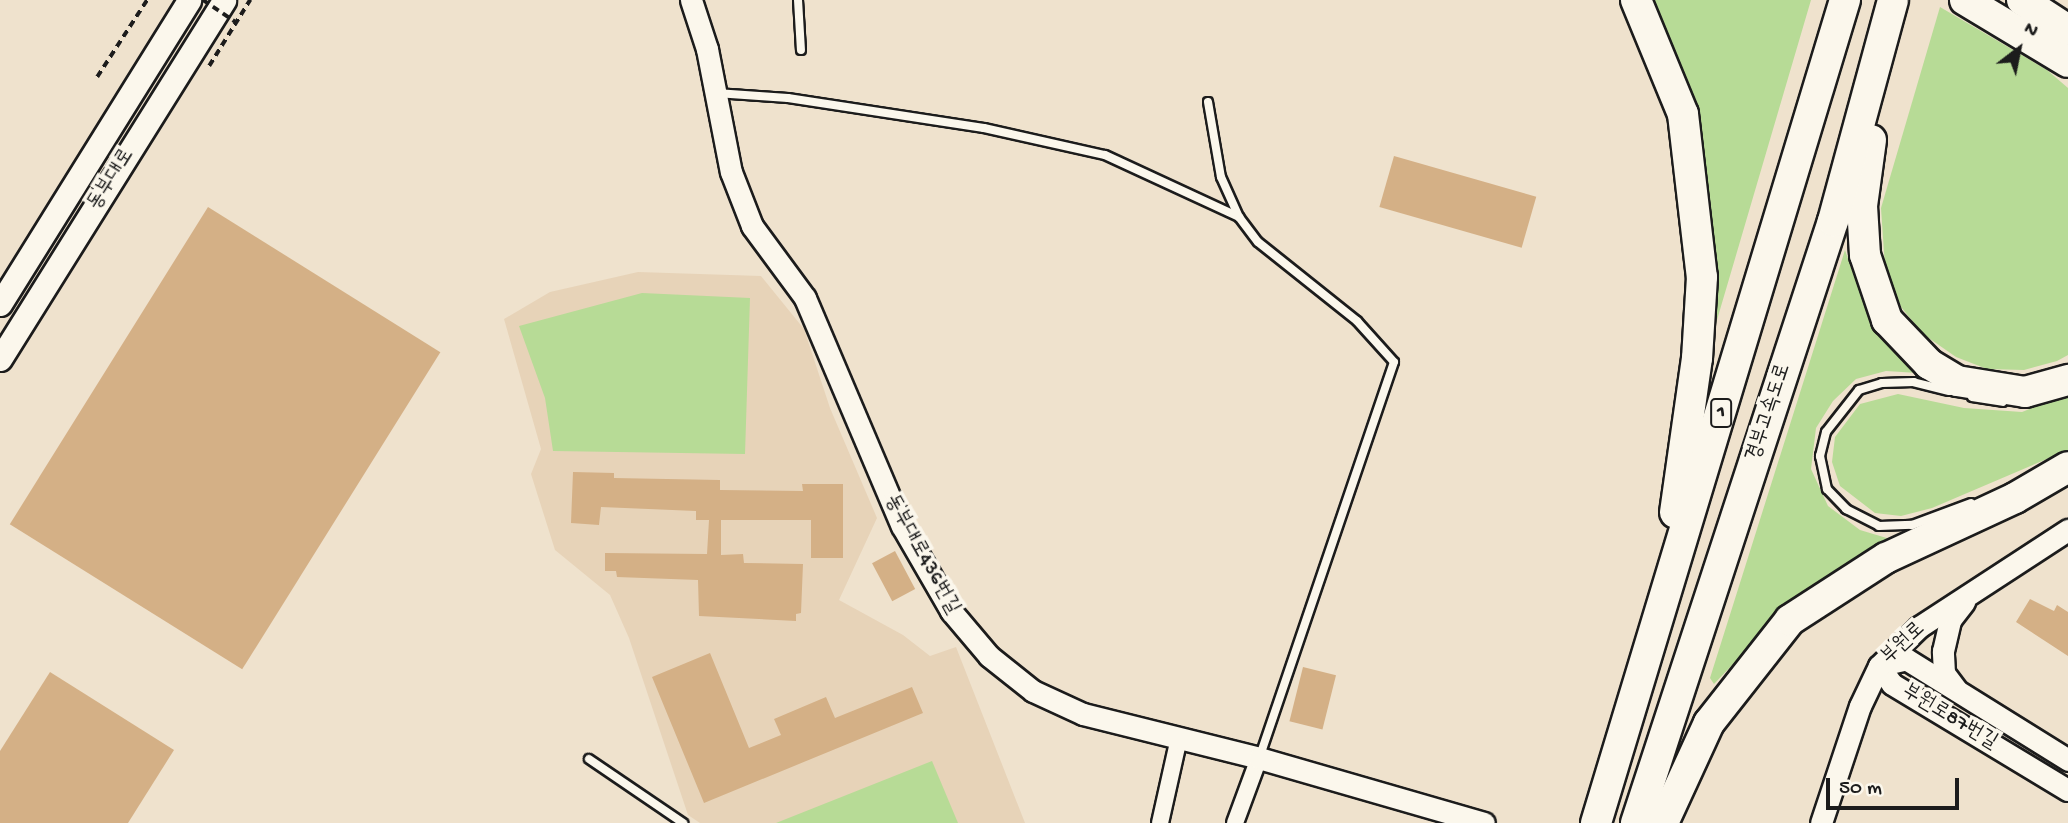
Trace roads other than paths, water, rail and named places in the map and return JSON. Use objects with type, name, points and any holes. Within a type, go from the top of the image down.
[{"type":"highway","points":[[1636,0],[1683,114],[1702,278],[1698,358],[1661,608]]},
{"type":"highway","points":[[1965,0],[2068,62]]},
{"type":"highway","points":[[2022,0],[2068,30]]},
{"type":"highway","name":"1","points":[[1597,823],[1844,1]]},
{"type":"highway","points":[[1889,11],[1862,206],[1864,256],[1886,320],[1929,365],[1957,382],[2025,392],[2063,382]]},
{"type":"highway","name":"경부고속도로","points":[[1636,823],[1833,221],[1889,11]]},
{"type":"highway","points":[[1663,823],[1709,723],[1790,620],[1886,558],[2015,498],[2068,467]]},
{"type":"main road","name":"동부대로","points":[[0,304],[189,0]]},
{"type":"main road","name":"동부대로","points":[[0,359],[224,0]]},
{"type":"street","name":"동부대로436번길","points":[[691,0],[707,49],[713,93],[731,172],[751,226],[805,298],[876,473],[951,611],[989,656],[1033,691],[1083,714],[1259,758],[1484,823]]},
{"type":"street","name":"부원로","points":[[1821,823],[1860,706],[1879,666],[1919,627],[2068,530]]},
{"type":"street","points":[[1958,691],[1944,673],[1943,650],[1950,621],[1969,594]]},
{"type":"street","name":"부원로87번길","points":[[2068,760],[1906,659],[1879,666],[1892,684],[2068,790]]},
{"type":"street","points":[[1160,823],[1178,738]]},
{"type":"street","points":[[1236,823],[1259,758]]},
{"type":"lane","points":[[798,0],[801,50]]},
{"type":"lane","points":[[713,93],[788,98],[984,128],[1105,155],[1240,217]]},
{"type":"lane","points":[[1208,102],[1221,177],[1240,217],[1258,242],[1357,321],[1394,362],[1259,758]]},
{"type":"lane","points":[[2015,498],[1975,501],[1912,525],[1879,526],[1846,509],[1827,489],[1821,456],[1826,432],[1859,390],[1882,383],[1914,382],[1989,402],[2029,401],[2063,382]]},
{"type":"lane","points":[[589,759],[683,823]]}]
